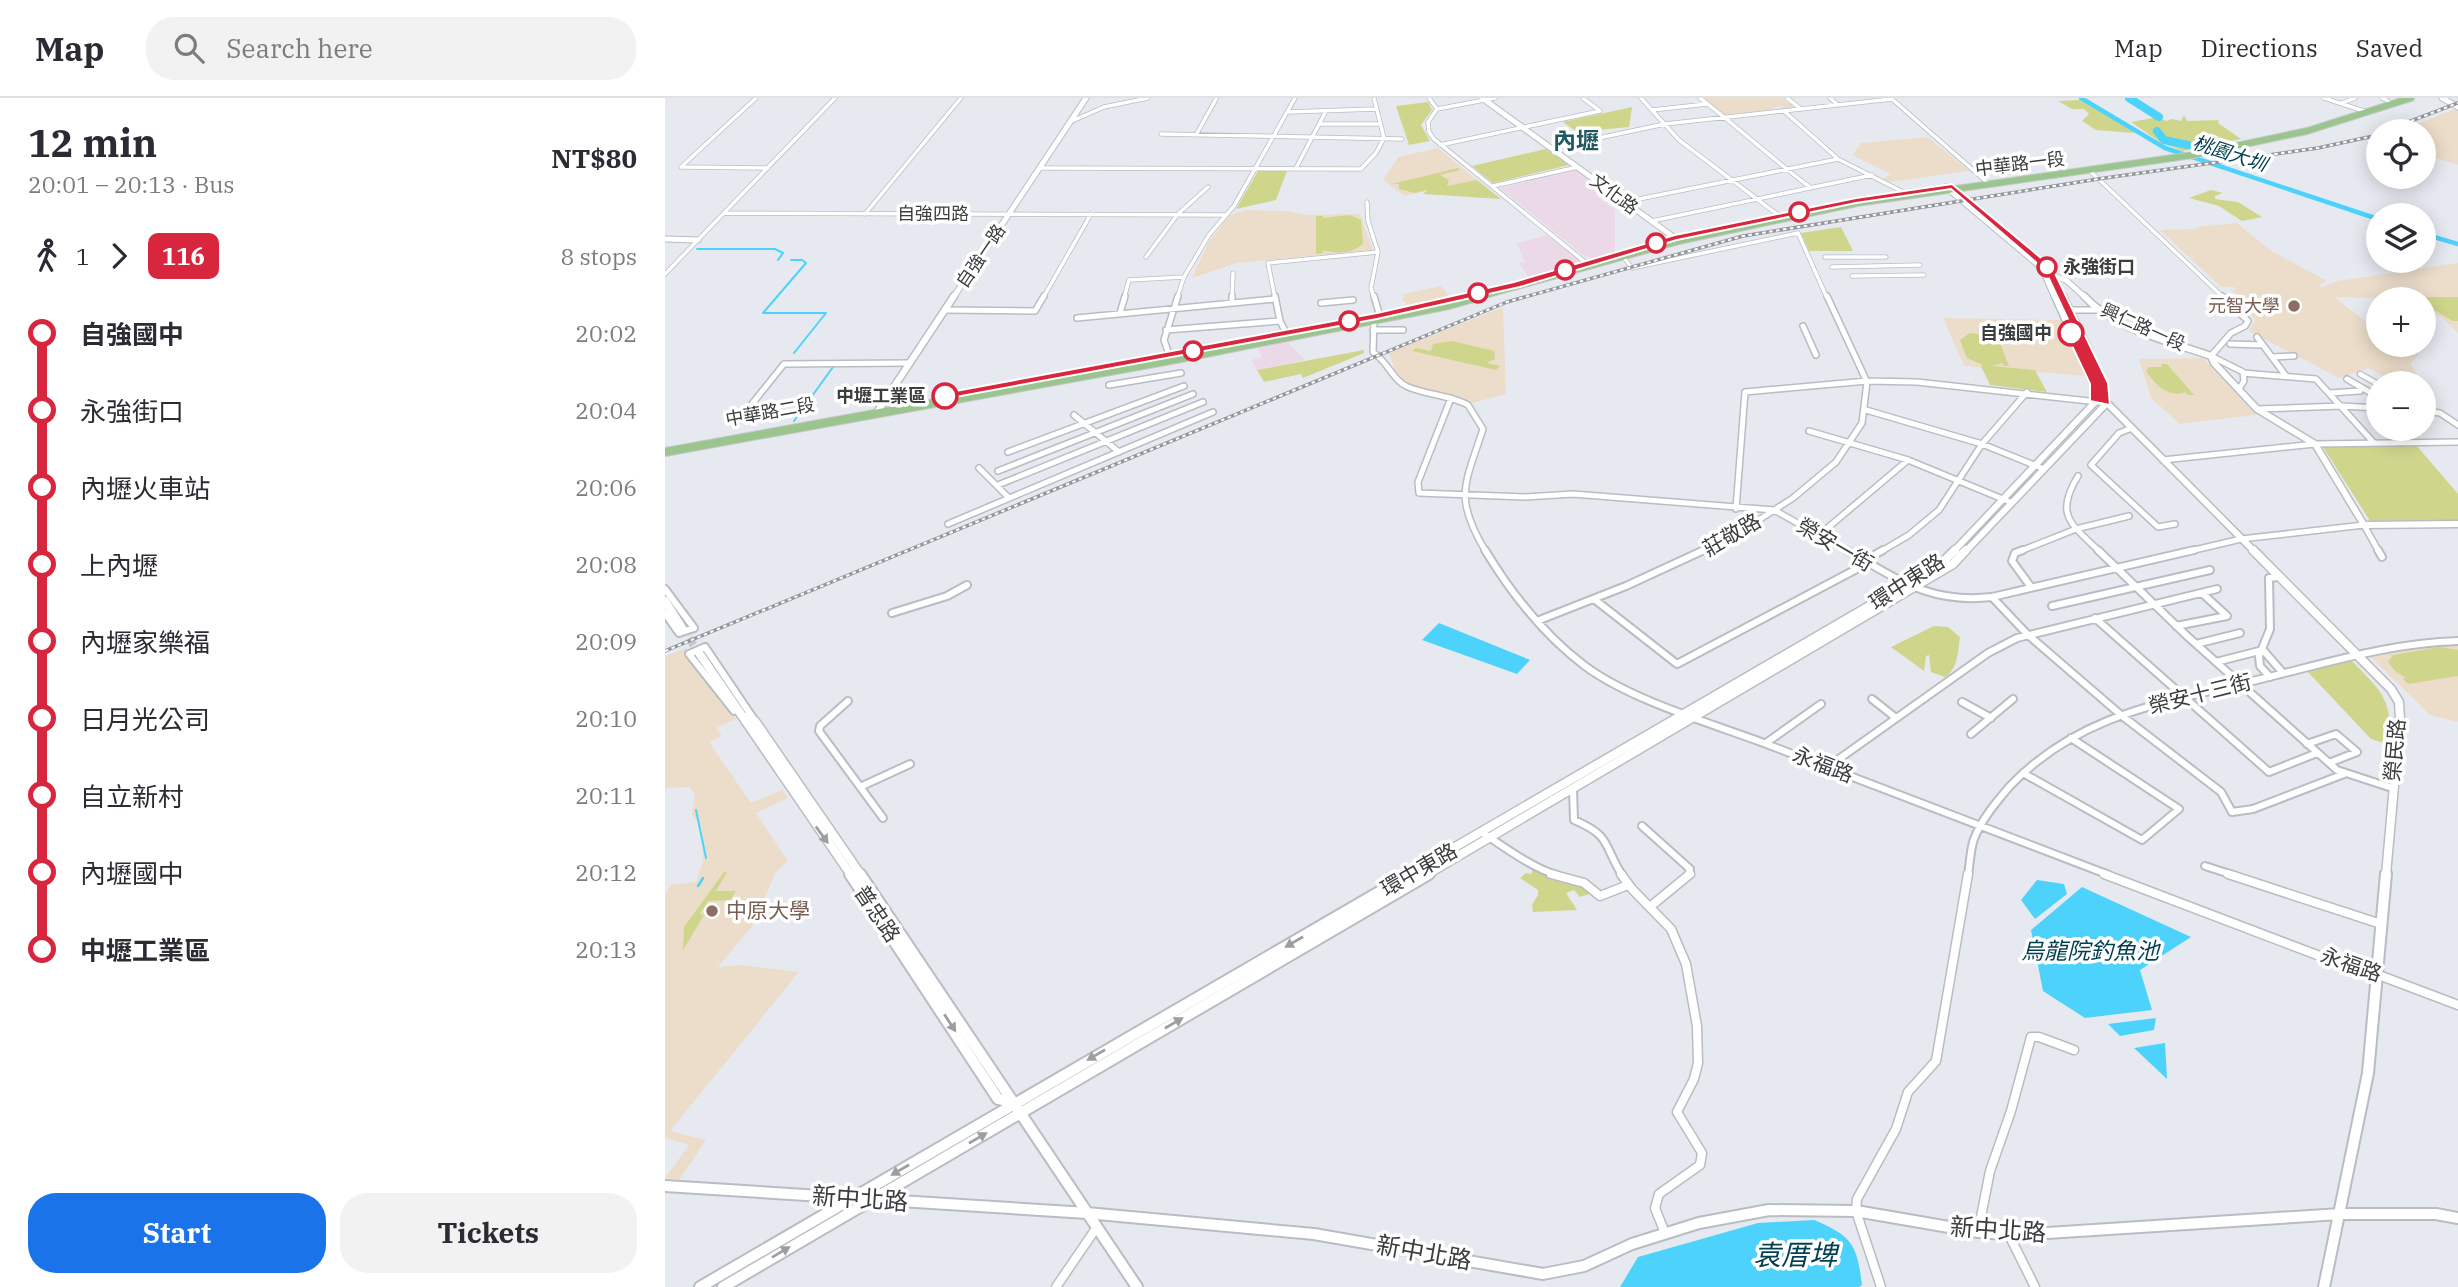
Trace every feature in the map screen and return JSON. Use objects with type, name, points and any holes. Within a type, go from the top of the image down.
[{"type":"main road","points":[[2364,111],[2385,100],[2398,98]]},
{"type":"main road","points":[[2364,111],[2410,98]]},
{"type":"main road","name":"中華路一段","points":[[878,411],[1449,306],[1677,239],[1781,217],[1907,194],[2185,154],[2307,131],[2364,111]]},
{"type":"main road","name":"中華路二段","points":[[665,450],[878,411]]},
{"type":"street","points":[[756,98],[681,167],[768,168]]},
{"type":"street","points":[[665,274],[835,98]]},
{"type":"street","points":[[865,214],[961,98]]},
{"type":"street","name":"自強一路","points":[[878,411],[1086,98]]},
{"type":"street","points":[[1072,121],[1104,107],[1148,98]]},
{"type":"street","points":[[1196,135],[1216,99],[1224,98]]},
{"type":"street","points":[[1170,358],[1164,340],[1184,277],[1209,235],[1226,215],[1256,168],[1295,98]]},
{"type":"street","points":[[1040,168],[1361,169],[1376,153],[1384,138],[1374,98]]},
{"type":"street","points":[[1429,98],[1437,109]]},
{"type":"street","points":[[1495,98],[1437,109],[1428,122],[1429,132],[1440,145],[1589,265]]},
{"type":"street","points":[[1440,145],[1600,110],[1583,98]]},
{"type":"street","points":[[1641,98],[1679,140],[1781,217]]},
{"type":"street","points":[[1700,98],[1811,188]]},
{"type":"street","points":[[1787,98],[1801,109]]},
{"type":"street","points":[[1830,98],[1838,105]]},
{"type":"street","points":[[2324,98],[2364,111]]},
{"type":"street","points":[[2342,103],[2355,98]]},
{"type":"street","points":[[2442,98],[2457,106]]},
{"type":"street","name":"文化路","points":[[1483,99],[1677,239]]},
{"type":"street","points":[[1551,148],[1664,124],[1892,99],[1988,183]]},
{"type":"street","points":[[1652,110],[1707,104]]},
{"type":"street","points":[[1288,112],[1376,108]]},
{"type":"street","points":[[1296,168],[1326,111]]},
{"type":"street","points":[[1784,111],[1838,159],[1907,194]]},
{"type":"street","points":[[1320,124],[1380,124]]},
{"type":"street","points":[[1161,134],[1402,139]]},
{"type":"street","points":[[1624,202],[1838,159]]},
{"type":"street","points":[[1493,187],[1578,167]]},
{"type":"street","points":[[2088,169],[2248,321],[2241,329],[2231,332],[2211,356]]},
{"type":"street","points":[[1652,222],[1872,175]]},
{"type":"street","points":[[1146,257],[1178,214],[1208,187]]},
{"type":"street","name":"興仁路一段","points":[[1950,188],[2049,276],[2057,276],[2069,283],[2098,310],[2211,356]]},
{"type":"street","points":[[1367,202],[1367,221],[1378,252],[1371,288],[1379,313],[1375,318],[1373,330],[1373,352],[1385,360],[1398,381],[1407,387],[1468,405],[1483,429],[1463,496]]},
{"type":"street","name":"自強四路","points":[[725,213],[1226,215]]},
{"type":"street","points":[[945,310],[1035,311],[1091,215]]},
{"type":"street","name":"莊敬路","points":[[1537,621],[1694,556],[1775,510],[1825,474],[1853,443],[1863,424],[1867,382],[1798,233],[1716,248],[1632,268],[1623,255]]},
{"type":"street","points":[[665,239],[698,240]]},
{"type":"street","points":[[1286,336],[1280,321],[1268,263],[1378,252]]},
{"type":"street","points":[[1825,257],[1886,257]]},
{"type":"street","points":[[1832,267],[1920,265]]},
{"type":"street","points":[[1232,303],[1233,273]]},
{"type":"street","points":[[1852,276],[1924,275]]},
{"type":"street","points":[[1736,509],[1745,392],[1867,382],[1917,382],[2027,392],[2106,403],[2103,383],[2049,276]]},
{"type":"street","points":[[1120,313],[1129,280],[1184,277]]},
{"type":"street","points":[[1077,317],[1275,299]]},
{"type":"street","points":[[1321,303],[1353,300]]},
{"type":"street","points":[[2065,309],[2098,310]]},
{"type":"street","points":[[2065,309],[2095,384],[2096,401]]},
{"type":"street","points":[[1166,330],[1280,321]]},
{"type":"street","points":[[1803,326],[1816,355]]},
{"type":"street","points":[[1373,330],[1403,330]]},
{"type":"street","points":[[2257,337],[2286,376]]},
{"type":"street","points":[[2230,344],[2263,345]]},
{"type":"street","points":[[2211,356],[2238,367],[2243,373],[2244,381],[2239,389]]},
{"type":"street","points":[[2211,356],[2214,363],[2257,409],[2315,444],[2382,557]]},
{"type":"street","points":[[2272,357],[2294,356]]},
{"type":"street","points":[[739,420],[784,364],[910,363]]},
{"type":"street","points":[[1109,385],[1181,373]]},
{"type":"street","points":[[2243,373],[2311,377],[2330,393],[2374,443]]},
{"type":"street","points":[[2360,374],[2366,377]]},
{"type":"street","points":[[2347,379],[2366,390]]},
{"type":"street","points":[[1008,452],[1184,386]]},
{"type":"street","points":[[2330,393],[2360,391]]},
{"type":"street","points":[[1594,599],[1677,664],[1864,563],[1909,535],[1928,520],[1950,496],[1982,444],[2027,392]]},
{"type":"street","points":[[998,471],[1193,394]]},
{"type":"street","name":"榮安一街","points":[[1451,398],[1417,488],[1419,493],[1463,496],[1573,494],[1775,510],[1864,563],[1911,586],[1956,599],[1992,597],[2241,539],[2364,525]]},
{"type":"street","name":"環中東路","points":[[2040,467],[2096,401]]},
{"type":"street","points":[[998,485],[1203,402]]},
{"type":"street","name":"環中東路","points":[[700,1287],[850,1199],[1017,1108],[1953,564],[2006,500],[2106,403]]},
{"type":"street","name":"榮民路","points":[[2106,403],[2391,689],[2399,702],[2400,719],[2368,1073],[2324,1287]]},
{"type":"street","points":[[2257,409],[2366,407]]},
{"type":"street","points":[[1866,410],[1982,444],[2040,467]]},
{"type":"street","points":[[2436,411],[2458,425]]},
{"type":"street","points":[[948,524],[1213,412]]},
{"type":"street","points":[[1074,415],[1119,452]]},
{"type":"street","points":[[2132,428],[2119,433],[2091,465],[2158,527],[2175,524]]},
{"type":"street","points":[[1809,431],[1907,460],[2006,500]]},
{"type":"street","points":[[2163,460],[2315,444],[2458,442]]},
{"type":"street","points":[[1818,536],[1907,460]]},
{"type":"street","points":[[979,468],[1008,497]]},
{"type":"street","points":[[2078,476],[2064,501],[2066,513],[2076,529],[2176,626],[2329,763],[2344,774],[2392,788]]},
{"type":"street","name":"永福路","points":[[1463,496],[1475,529],[1509,588],[1537,621],[1580,662],[1614,684],[2375,977],[2376,974],[2458,1005]]},
{"type":"street","points":[[2031,587],[2015,569],[2012,561],[2015,553],[2076,529],[2129,516]]},
{"type":"street","points":[[2364,525],[2458,524]]},
{"type":"street","points":[[2052,606],[2210,570]]},
{"type":"street","points":[[2270,677],[2260,666],[2259,656],[2273,613],[2269,578],[2278,577]]},
{"type":"street","points":[[891,613],[947,596],[967,585]]},
{"type":"street","points":[[665,589],[694,628],[679,633],[665,613]]},
{"type":"street","points":[[1829,766],[1987,653],[2027,634],[2217,589]]},
{"type":"street","points":[[2176,626],[2227,616],[2202,593]]},
{"type":"street","points":[[1992,597],[2027,634],[2121,715],[2221,792],[2232,812],[2239,812],[2344,774]]},
{"type":"street","points":[[665,601],[682,628]]},
{"type":"street","points":[[2095,618],[2269,772],[2317,753]]},
{"type":"street","points":[[2196,644],[2240,633]]},
{"type":"street","name":"榮安十三街","points":[[1980,825],[2023,773],[2071,738],[2121,715],[2184,696],[2356,656],[2420,642],[2458,641]]},
{"type":"street","points":[[705,647],[748,720],[689,654],[705,647]]},
{"type":"street","points":[[2216,662],[2263,650]]},
{"type":"street","points":[[2263,650],[2283,673]]},
{"type":"street","name":"普忠路","points":[[699,653],[748,720],[998,1099],[1017,1108],[1136,1287]]},
{"type":"street","points":[[1872,699],[1896,718]]},
{"type":"street","points":[[1971,734],[2013,699]]},
{"type":"street","points":[[848,701],[820,726],[819,731],[883,818]]},
{"type":"street","points":[[1962,702],[1991,718]]},
{"type":"street","points":[[1766,743],[1821,704]]},
{"type":"street","name":"環中東路","points":[[1487,835],[1573,789],[1692,715]]},
{"type":"street","points":[[2307,744],[2336,734],[2357,752],[2329,763]]},
{"type":"street","points":[[2023,773],[2142,840],[2179,809],[2071,738]]},
{"type":"street","points":[[860,787],[910,764]]},
{"type":"street","points":[[1573,789],[1574,820],[1595,827],[1608,841],[1627,885],[1651,906],[1678,938],[1699,1028],[1697,1072],[1677,1112],[1702,1153],[1702,1160],[1700,1165],[1659,1194],[1655,1208],[1665,1233]]},
{"type":"street","points":[[1881,1287],[1856,1211],[1857,1199],[1896,1129],[1908,1092],[1936,1061],[1974,839],[1980,825]]},
{"type":"street","points":[[1641,826],[1690,869],[1690,874],[1651,906]]},
{"type":"street","points":[[1487,835],[1531,861],[1542,871],[1584,883],[1600,896],[1627,885]]},
{"type":"street","points":[[2205,866],[2381,924]]},
{"type":"street","points":[[1978,1232],[1990,1171],[2011,1111],[2031,1037],[2039,1037],[2074,1050]]},
{"type":"street","name":"環中東路","points":[[723,1287],[870,1200],[1017,1108]]},
{"type":"street","name":"新中北路","points":[[665,1186],[1087,1213],[1314,1234],[1542,1275],[1584,1266],[1632,1244],[1699,1223],[1769,1210],[1856,1211],[2009,1235],[2082,1233],[2168,1224],[2340,1214],[2436,1214],[2458,1218]]},
{"type":"street","points":[[1056,1287],[1097,1227]]},
{"type":"street","points":[[2009,1235],[2035,1287]]},
{"type":"shaded area","points":[[1704,98],[1782,98],[1795,108],[1785,109],[1781,106],[1771,108],[1772,110],[1725,115]]},
{"type":"shaded area","points":[[2455,109],[2458,111],[2458,165],[2436,158],[2436,119],[2430,119]]},
{"type":"shaded area","points":[[1928,137],[1969,171],[1889,182],[1882,179],[1891,174],[1852,155],[1861,143]]},
{"type":"shaded area","points":[[1438,148],[1477,180],[1404,196],[1383,180],[1398,157]]},
{"type":"shaded area","points":[[1576,170],[1610,194],[1598,197],[1615,210],[1615,253],[1594,259],[1584,256],[1500,188]]},
{"type":"shaded area","points":[[1246,210],[1286,211],[1307,215],[1360,214],[1373,250],[1237,263],[1192,278],[1208,243],[1230,215]]},
{"type":"shaded area","name":"元智大學","points":[[2237,223],[2271,251],[2327,281],[2319,285],[2323,287],[2338,281],[2391,273],[2436,273],[2436,266],[2458,263],[2458,333],[2436,315],[2436,287],[2366,287],[2366,298],[2334,297],[2366,322],[2366,357],[2416,357],[2411,363],[2415,371],[2374,371],[2368,368],[2339,378],[2249,331],[2255,319],[2233,297],[2242,296],[2230,291],[2236,290],[2234,287],[2221,287],[2160,230],[2197,229],[2195,227]]},
{"type":"shaded area","points":[[1547,235],[1579,260],[1578,264],[1529,278],[1519,263],[1525,262],[1517,243]]},
{"type":"shaded area","points":[[1441,286],[1449,296],[1407,305],[1403,300],[1404,294]]},
{"type":"shaded area","points":[[1503,307],[1506,394],[1472,403],[1412,387],[1396,374],[1390,355],[1386,354]]},
{"type":"shaded area","name":"自強國中","points":[[1943,318],[2060,320],[2087,376],[1964,366]]},
{"type":"shaded area","points":[[1286,340],[1305,360],[1257,370],[1251,360],[1262,357],[1256,346]]},
{"type":"shaded area","points":[[2203,358],[2256,415],[2180,424],[2151,398],[2139,359]]},
{"type":"shaded area","points":[[2445,644],[2458,646],[2458,722],[2430,715],[2371,657]]},
{"type":"shaded area","name":"中原大學","points":[[686,648],[736,719],[716,728],[722,736],[710,742],[713,748],[751,803],[782,790],[788,798],[756,813],[788,861],[776,872],[752,926],[718,967],[741,965],[799,972],[670,1131],[706,1140],[679,1180],[665,1178],[689,1145],[665,1138],[665,895],[670,885],[696,882],[703,860],[702,829],[692,814],[695,796],[690,787],[665,788],[665,656]]},
{"type":"green space","points":[[2080,100],[2134,133],[2096,130],[2082,121],[2089,114],[2084,109],[2072,109],[2058,101]]},
{"type":"green space","points":[[1428,102],[1432,110],[1421,125],[1430,141],[1409,145],[1396,106]]},
{"type":"green space","points":[[1632,107],[1629,127],[1577,132],[1563,122]]},
{"type":"green space","points":[[2184,115],[2187,121],[2219,120],[2218,123],[2241,139],[2183,151],[2160,142],[2131,122],[2158,117],[2166,121],[2181,121]]},
{"type":"green space","points":[[1546,149],[1569,165],[1493,183],[1472,166]]},
{"type":"green space","points":[[1458,168],[1460,170],[1440,175],[1449,180],[1447,186],[1477,180],[1501,199],[1423,194],[1428,190],[1415,193],[1399,189],[1399,184],[1392,184]]},
{"type":"green space","points":[[1258,171],[1287,171],[1276,200],[1236,209]]},
{"type":"green space","points":[[2211,190],[2223,193],[2215,196],[2215,199],[2238,202],[2262,217],[2242,221],[2219,206],[2189,198]]},
{"type":"green space","points":[[1350,215],[1361,220],[1363,243],[1350,251],[1323,250],[1323,253],[1316,254],[1316,216],[1323,218]]},
{"type":"green space","points":[[1841,227],[1853,251],[1809,251],[1801,233]]},
{"type":"green space","points":[[2436,297],[2458,297],[2458,321],[2436,311]]},
{"type":"green space","points":[[1988,327],[1994,328],[2009,366],[2002,363],[1993,366],[2035,370],[2047,392],[1990,385],[1981,366],[1983,365],[1967,358],[1960,340],[1970,333],[1991,336]]},
{"type":"green space","points":[[1452,341],[1494,351],[1495,359],[1487,363],[1500,366],[1496,370],[1412,351],[1416,348],[1431,351],[1433,344]]},
{"type":"green space","points":[[1364,350],[1364,353],[1303,378],[1301,374],[1264,382],[1257,370]]},
{"type":"green space","points":[[2161,364],[2167,364],[2194,395],[2167,392],[2158,385],[2146,371],[2149,367],[2162,367]]},
{"type":"green space","points":[[2416,445],[2458,494],[2458,520],[2370,521],[2323,447]]},
{"type":"green space","points":[[1934,626],[1948,627],[1960,637],[1955,665],[1945,677],[1931,672],[1929,655],[1926,656],[1924,671],[1891,647]]},
{"type":"green space","points":[[2440,647],[2458,650],[2458,676],[2408,684],[2403,679],[2406,678],[2388,662],[2393,655]]},
{"type":"green space","points":[[2352,661],[2383,698],[2389,717],[2390,745],[2371,739],[2307,671]]},
{"type":"green space","points":[[1535,865],[1584,883],[1595,892],[1580,897],[1574,890],[1566,893],[1577,910],[1533,912],[1532,905],[1538,890],[1520,878],[1526,873],[1531,874]]},
{"type":"green space","points":[[724,872],[727,872],[716,891],[736,891],[730,900],[708,901],[700,914],[704,915],[683,950],[684,927]]},
{"type":"water","points":[[1439,623],[1530,660],[1517,674],[1422,640]]},
{"type":"water","points":[[2037,880],[2064,884],[2067,894],[2035,919],[2021,900]]},
{"type":"water","name":"烏龍院釣魚池","points":[[2082,887],[2191,937],[2140,970],[2152,1010],[2085,1018],[2043,991],[2031,930]]},
{"type":"water","points":[[2156,1018],[2154,1030],[2120,1036],[2108,1024]]},
{"type":"water","points":[[2165,1043],[2167,1079],[2134,1048]]},
{"type":"water","name":"袁厝埤","points":[[1814,1220],[1837,1231],[1850,1243],[1858,1260],[1862,1285],[1620,1287],[1638,1257],[1758,1223]]},
{"type":"waterway","name":"桃園大圳","points":[[2081,98],[2165,148],[2366,215]]},
{"type":"waterway","points":[[2129,98],[2159,117]]},
{"type":"waterway","points":[[2157,131],[2164,140],[2188,145]]},
{"type":"waterway","name":"桃園大圳","points":[[2436,238],[2458,244]]},
{"type":"waterway","points":[[697,249],[775,249],[783,253],[778,260]]},
{"type":"waterway","points":[[791,260],[802,260],[806,263],[763,313],[826,313],[794,353]]},
{"type":"waterway","points":[[794,421],[833,367]]},
{"type":"waterway","points":[[696,810],[706,858]]},
{"type":"waterway","points":[[698,886],[703,878]]},
{"type":"tunnel","points":[[682,628],[699,653]]},
{"type":"railway","points":[[2416,119],[2458,103]]},
{"type":"railway","points":[[665,651],[1507,302],[1743,236],[2098,179],[2318,148],[2366,138]]},
{"type":"bus line","name":"116","points":[[945,396],[1377,316],[1516,285],[1675,238],[1856,200],[1952,186],[2049,269],[2103,383],[2106,403],[2096,401],[2095,384],[2071,333]]},
{"type":"place","name":"永強街口","points":[[2047,267]]},
{"type":"place","name":"元智大學","points":[[2294,306]]},
{"type":"place","name":"自強國中","points":[[2071,333]]},
{"type":"place","name":"中壢工業區","points":[[945,396]]},
{"type":"place","name":"中原大學","points":[[712,911]]},
{"type":"district","name":"內壢","points":[[1576,141]]}]
